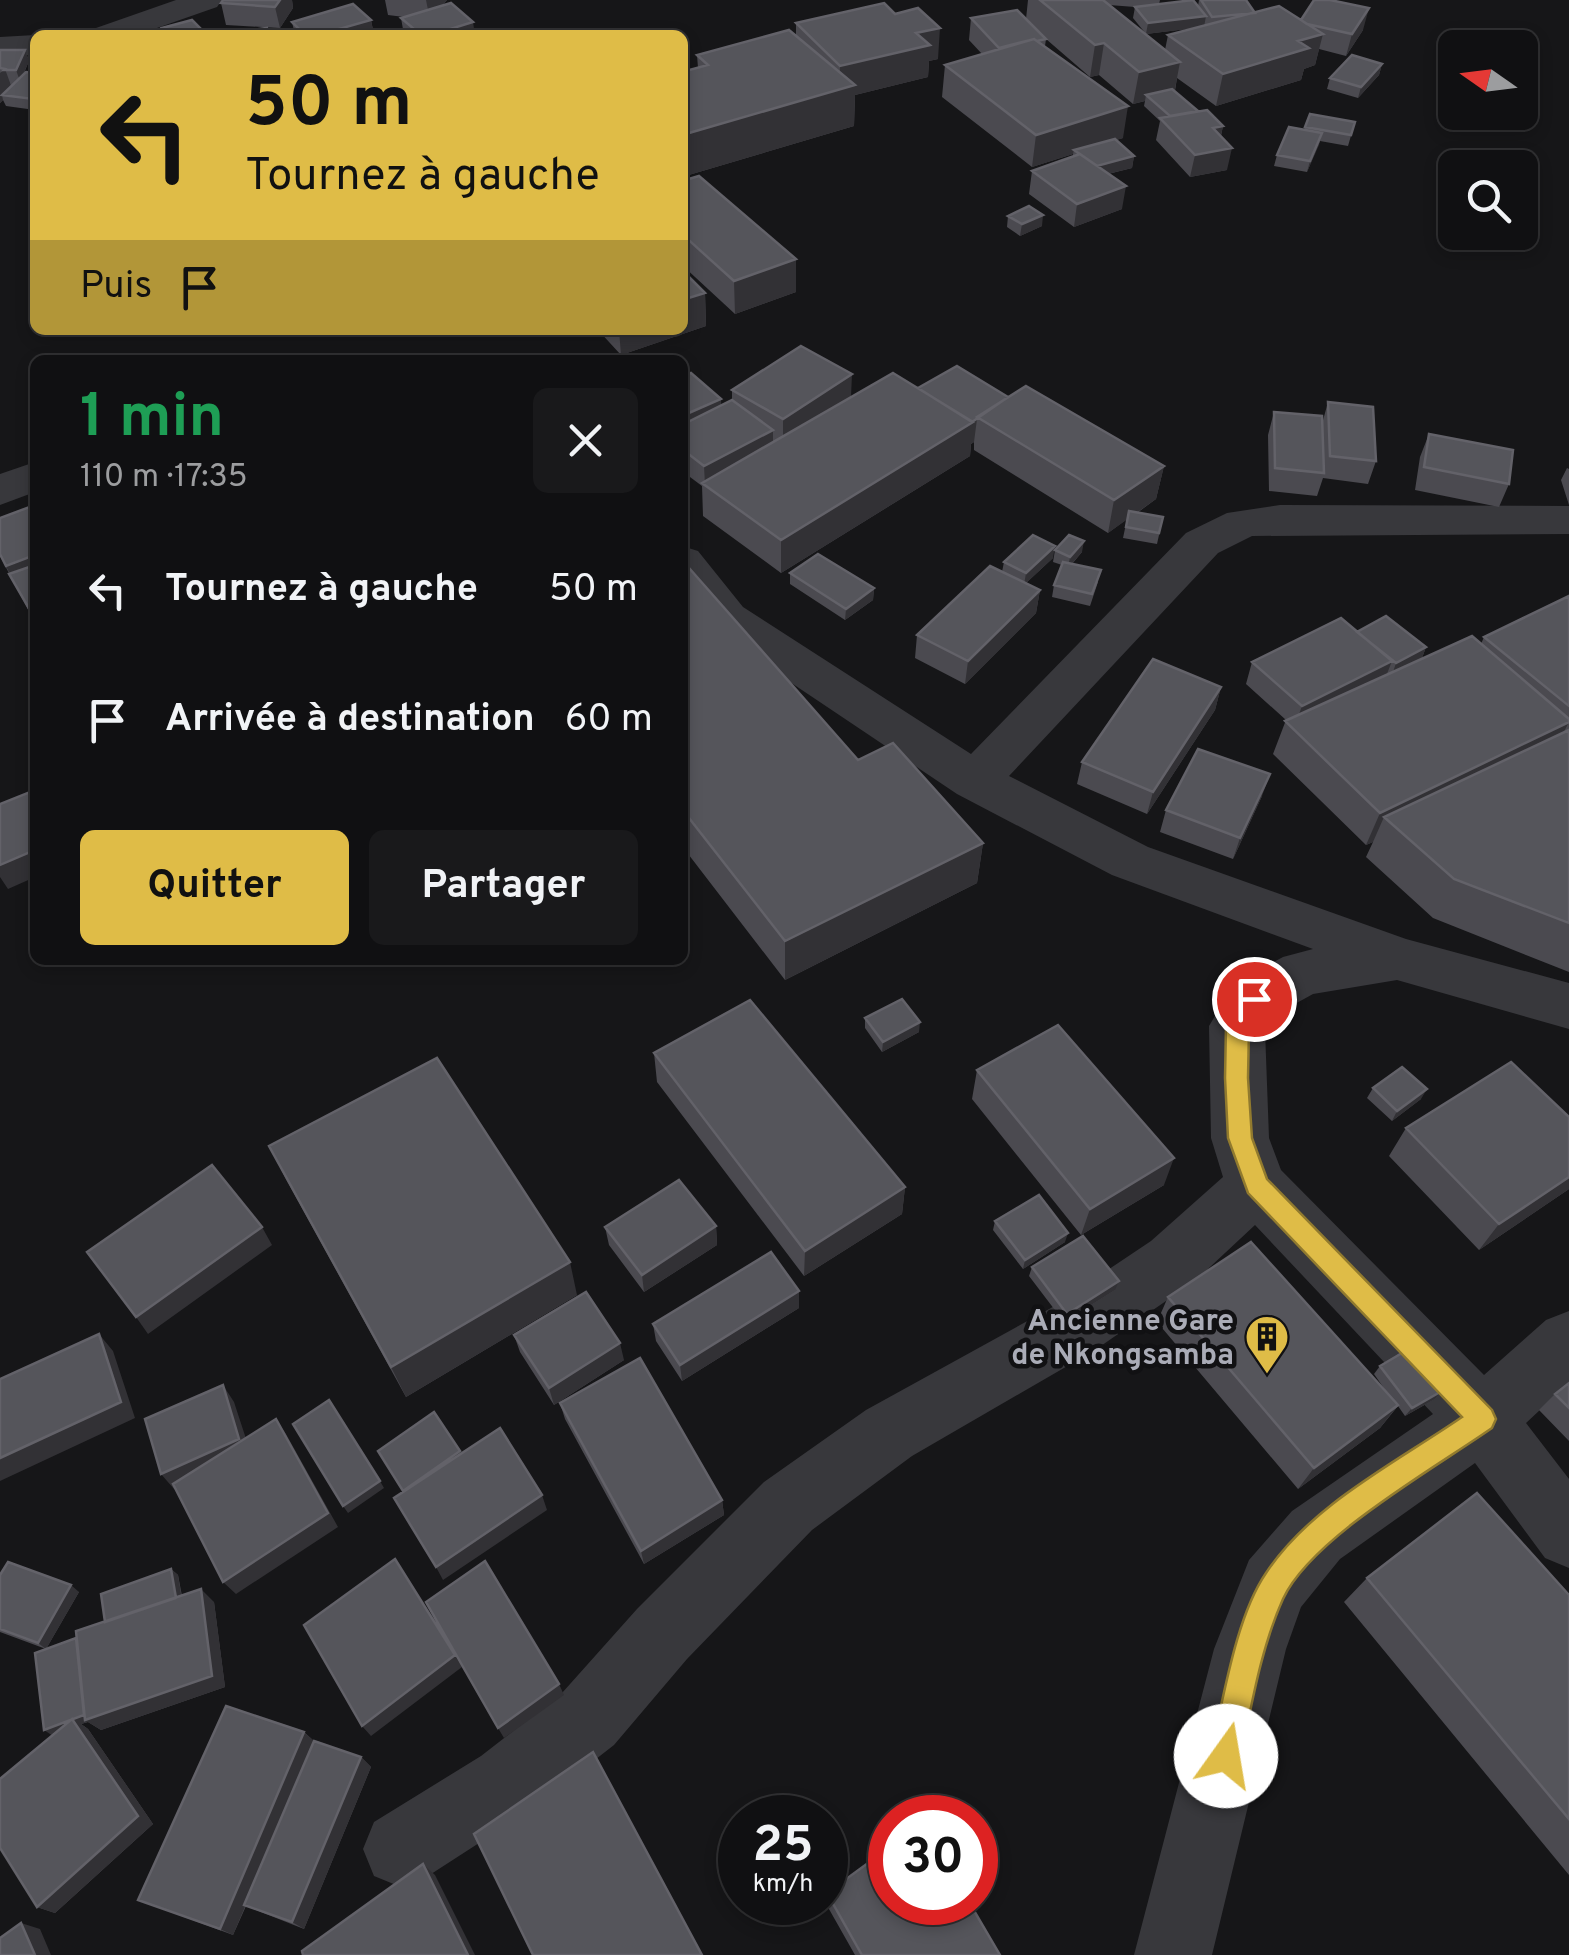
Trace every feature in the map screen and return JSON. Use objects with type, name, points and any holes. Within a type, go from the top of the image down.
[{"type":"street","points":[[121,30],[206,0]]},
{"type":"street","points":[[0,47],[30,44]]},
{"type":"street","points":[[0,491],[30,477]]},
{"type":"street","points":[[975,780],[1202,544],[1243,524],[1336,518],[1569,520]]},
{"type":"street","points":[[688,569],[727,618],[975,780],[1130,860],[1400,959],[1569,1006]]},
{"type":"street","points":[[1400,959],[1302,973],[1254,999],[1237,1026],[1240,1138],[1256,1185],[1482,1419],[1569,1534]]},
{"type":"street","points":[[400,1848],[507,1782],[588,1719],[662,1634],[788,1506],[889,1432],[1073,1329],[1173,1261],[1256,1185]]},
{"type":"street","points":[[1173,1955],[1250,1649],[1274,1585],[1316,1535],[1482,1419],[1569,1341]]},
{"type":"building","points":[[280,0],[275,7],[221,3]]},
{"type":"building","points":[[1040,0],[1103,0],[1180,62],[1139,72],[1104,43],[1095,45]]},
{"type":"building","points":[[1193,0],[1206,16],[1148,23],[1135,7]]},
{"type":"building","points":[[1201,0],[1246,0],[1255,13],[1212,17]]},
{"type":"building","points":[[1314,0],[1369,8],[1352,34],[1301,20]]},
{"type":"building","points":[[451,3],[473,22],[447,30],[415,30],[401,18]]},
{"type":"building","points":[[884,3],[895,14],[918,8],[940,28],[916,33],[930,45],[840,66],[796,23]]},
{"type":"building","points":[[353,4],[371,20],[336,30],[300,30],[292,22]]},
{"type":"building","points":[[1279,6],[1323,34],[1298,41],[1309,48],[1223,74],[1168,35]]},
{"type":"building","points":[[1017,10],[1046,39],[999,48],[971,18]]},
{"type":"building","points":[[192,20],[202,30],[164,30]]},
{"type":"building","points":[[789,30],[855,85],[688,133],[688,70],[708,65],[697,55]]},
{"type":"building","points":[[1034,39],[1128,106],[1036,135],[945,65]]},
{"type":"building","points":[[0,50],[25,50],[16,70],[0,68]]},
{"type":"building","points":[[1352,55],[1382,64],[1361,87],[1330,78]]},
{"type":"building","points":[[26,72],[30,72],[30,99],[2,95]]},
{"type":"building","points":[[1172,89],[1198,111],[1170,116],[1146,95]]},
{"type":"building","points":[[1207,110],[1223,126],[1213,128],[1232,148],[1195,155],[1160,118]]},
{"type":"building","points":[[1310,114],[1355,122],[1351,135],[1305,127]]},
{"type":"building","points":[[1289,127],[1322,133],[1310,161],[1277,155]]},
{"type":"building","points":[[1115,139],[1134,156],[1097,166],[1074,150]]},
{"type":"building","points":[[1080,154],[1126,186],[1077,204],[1032,171]]},
{"type":"building","points":[[699,176],[796,259],[734,281],[688,239],[688,179]]},
{"type":"building","points":[[1029,206],[1043,215],[1022,224],[1008,216]]},
{"type":"building","points":[[688,276],[705,293],[688,298]]},
{"type":"building","points":[[801,346],[852,374],[783,419],[732,390]]},
{"type":"building","points":[[957,366],[1008,397],[972,422],[918,388]]},
{"type":"building","points":[[691,373],[721,399],[688,413]]},
{"type":"building","points":[[893,373],[973,422],[781,540],[702,483]]},
{"type":"building","points":[[1026,386],[1164,466],[1114,500],[977,417]]},
{"type":"building","points":[[732,400],[773,430],[704,466],[688,454],[688,422]]},
{"type":"building","points":[[1328,402],[1373,407],[1376,461],[1330,456]]},
{"type":"building","points":[[1274,412],[1322,416],[1324,473],[1275,468]]},
{"type":"building","points":[[1429,434],[1513,450],[1509,484],[1424,467]]},
{"type":"building","points":[[30,507],[30,557],[6,566],[0,554],[0,518]]},
{"type":"building","points":[[1129,511],[1163,517],[1159,533],[1126,527]]},
{"type":"building","points":[[1033,535],[1055,546],[1026,573],[1004,562]]},
{"type":"building","points":[[1069,535],[1084,541],[1070,557],[1055,550]]},
{"type":"building","points":[[818,554],[874,588],[846,609],[790,573]]},
{"type":"building","points":[[1063,562],[1101,570],[1092,594],[1054,585]]},
{"type":"building","points":[[990,566],[1040,590],[968,661],[917,635]]},
{"type":"building","points":[[30,567],[30,610],[9,574]]},
{"type":"building","points":[[688,567],[858,760],[893,743],[983,843],[785,941],[688,817]]},
{"type":"building","points":[[1569,596],[1569,706],[1484,637]]},
{"type":"building","points":[[1386,616],[1426,647],[1396,663],[1357,632]]},
{"type":"building","points":[[1341,618],[1392,661],[1302,706],[1252,662]]},
{"type":"building","points":[[1472,636],[1569,722],[1380,813],[1285,721]]},
{"type":"building","points":[[1153,659],[1221,687],[1153,792],[1082,762]]},
{"type":"building","points":[[1569,730],[1569,923],[1454,879],[1384,817]]},
{"type":"building","points":[[1198,749],[1270,774],[1240,838],[1166,810]]},
{"type":"building","points":[[30,792],[30,852],[0,865],[0,804]]},
{"type":"building","points":[[902,999],[920,1022],[883,1042],[865,1018]]},
{"type":"building","points":[[750,1000],[905,1187],[805,1251],[654,1053]]},
{"type":"building","points":[[1058,1025],[1174,1158],[1090,1209],[977,1070]]},
{"type":"building","points":[[437,1058],[570,1262],[391,1367],[269,1146]]},
{"type":"building","points":[[1511,1062],[1569,1117],[1569,1177],[1499,1224],[1406,1128]]},
{"type":"building","points":[[1402,1067],[1427,1089],[1397,1111],[1373,1088]]},
{"type":"building","points":[[212,1165],[262,1227],[136,1317],[87,1252]]},
{"type":"building","points":[[679,1180],[716,1226],[642,1275],[605,1227]]},
{"type":"building","points":[[1039,1195],[1068,1233],[1025,1260],[995,1221]]},
{"type":"building","points":[[1083,1236],[1119,1281],[1067,1314],[1032,1267]]},
{"type":"building","name":"Ancienne Gare de Nkongsamba","points":[[1251,1242],[1398,1405],[1314,1468],[1168,1297]]},
{"type":"building","points":[[771,1252],[799,1291],[680,1365],[653,1324]]},
{"type":"building","points":[[586,1292],[620,1343],[549,1388],[514,1335]]},
{"type":"building","points":[[99,1334],[121,1402],[0,1458],[0,1379]]},
{"type":"building","points":[[1409,1349],[1442,1391],[1412,1408],[1380,1366]]},
{"type":"building","points":[[640,1358],[722,1500],[641,1551],[560,1403]]},
{"type":"building","points":[[1569,1383],[1569,1408],[1555,1394]]},
{"type":"building","points":[[223,1385],[239,1439],[161,1474],[145,1419]]},
{"type":"building","points":[[329,1400],[380,1481],[343,1506],[293,1424]]},
{"type":"building","points":[[434,1412],[460,1451],[403,1491],[378,1451]]},
{"type":"building","points":[[276,1419],[328,1513],[223,1582],[173,1484]]},
{"type":"building","points":[[500,1428],[542,1495],[436,1567],[394,1498]]},
{"type":"building","points":[[1477,1493],[1569,1595],[1569,1819],[1367,1578]]},
{"type":"building","points":[[395,1559],[455,1655],[362,1726],[304,1625]]},
{"type":"building","points":[[485,1561],[559,1684],[498,1728],[426,1602]]},
{"type":"building","points":[[8,1562],[71,1585],[38,1643],[0,1629],[0,1575]]},
{"type":"building","points":[[171,1569],[176,1598],[105,1622],[101,1594]]},
{"type":"building","points":[[201,1589],[212,1676],[85,1720],[76,1631]]},
{"type":"building","points":[[76,1638],[84,1715],[44,1730],[35,1653]]},
{"type":"building","points":[[226,1706],[304,1732],[220,1929],[138,1900]]},
{"type":"building","points":[[72,1719],[138,1816],[37,1907],[0,1848],[0,1779]]},
{"type":"building","points":[[314,1741],[361,1757],[292,1922],[244,1905]]},
{"type":"building","points":[[593,1752],[702,1955],[533,1955],[474,1834]]},
{"type":"building","points":[[868,1863],[868,1925],[982,1925],[1000,1955],[862,1955],[845,1925],[848,1878]]},
{"type":"building","points":[[423,1864],[468,1955],[303,1955],[302,1951]]},
{"type":"building","points":[[21,1923],[35,1955],[0,1955],[0,1938]]},
{"type":"place","name":"Ancienne Gare de Nkongsamba","points":[[1267,1375]]},
{"type":"route","points":[[1226,1756],[1250,1649],[1274,1585],[1316,1535],[1482,1419],[1256,1185],[1240,1138],[1236,1078],[1237,1026],[1254,999]]}]
